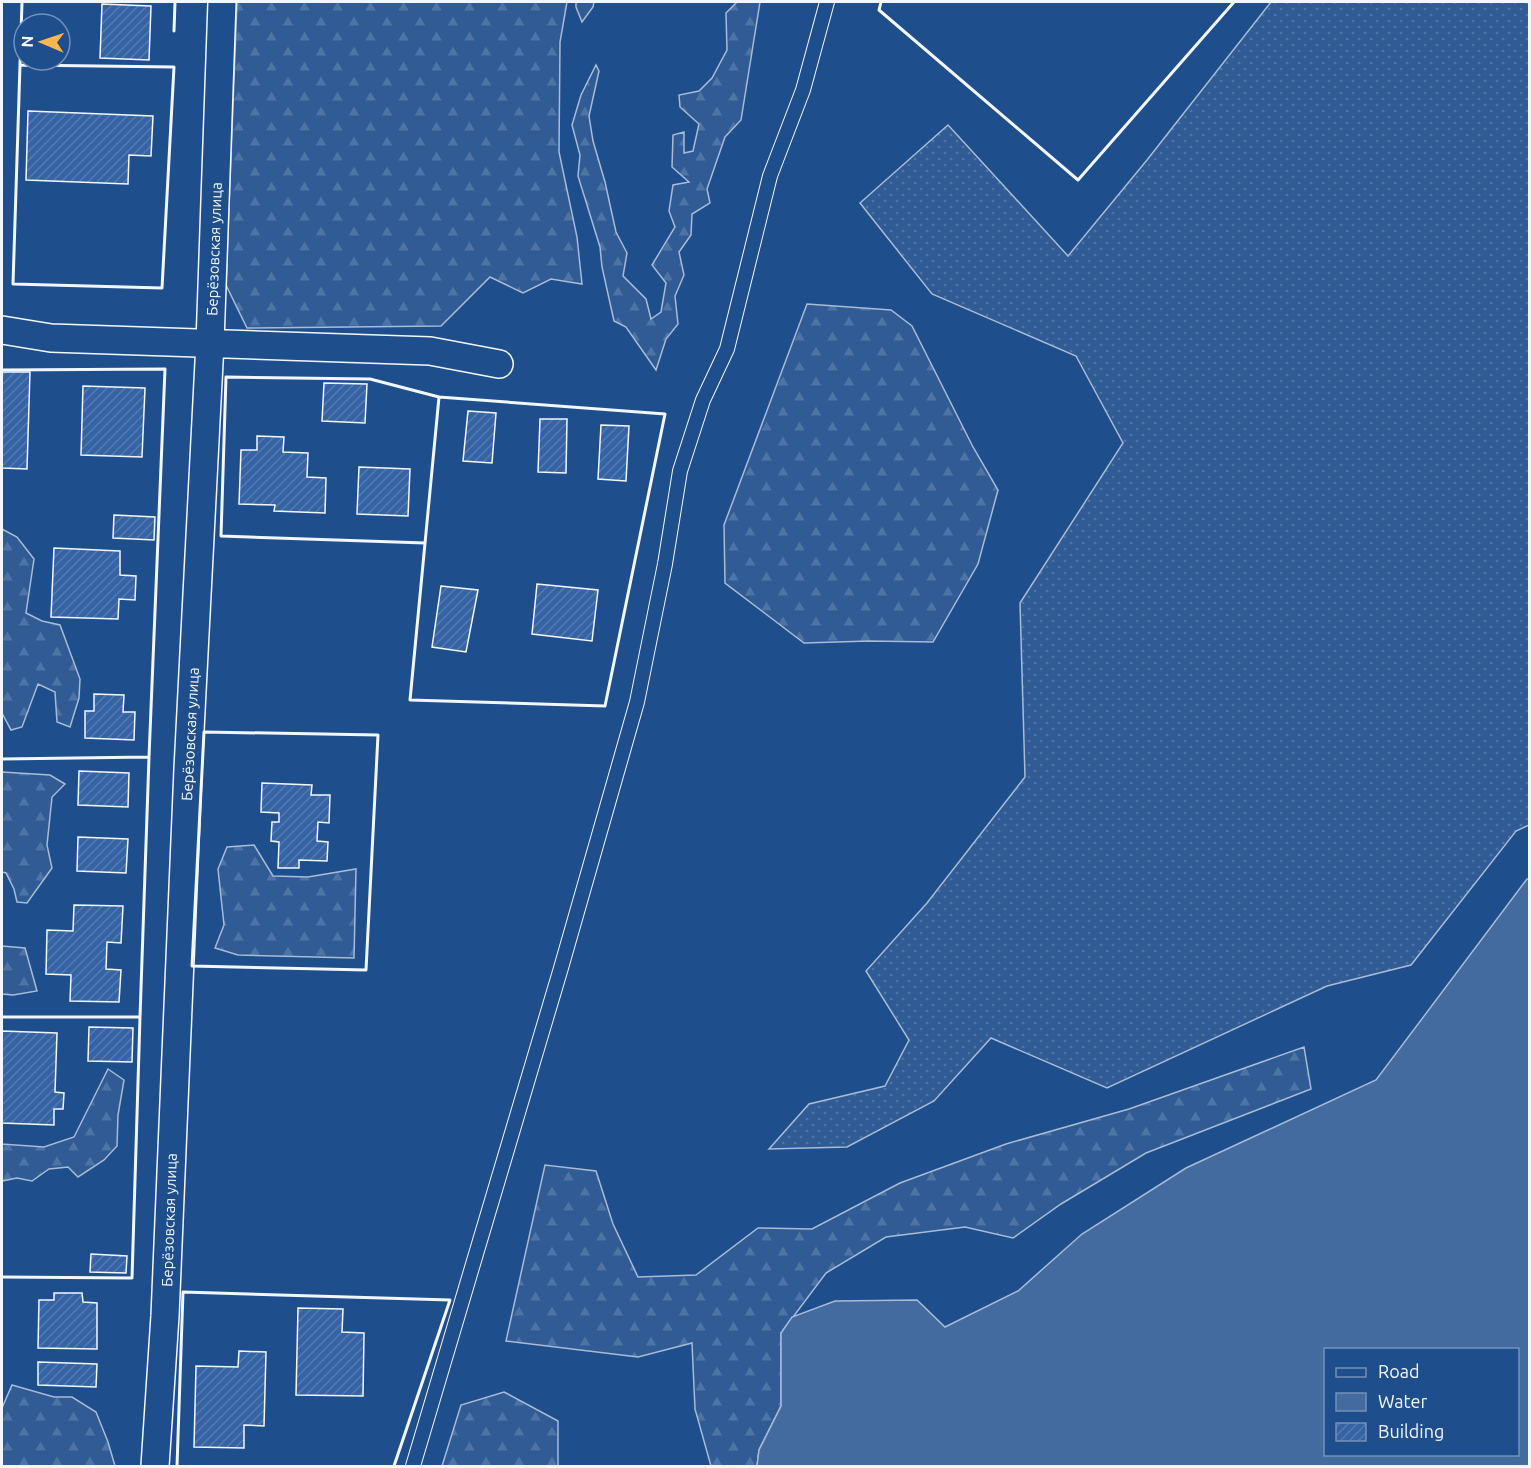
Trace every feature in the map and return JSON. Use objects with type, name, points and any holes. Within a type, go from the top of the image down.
[{"type":"street","name":"Берёзовская улица","points":[[155,1467],[165,1316],[187,781],[210,343],[222,2]]},
{"type":"street","points":[[2,330],[51,338],[430,351],[499,364]]},
{"type":"lane","points":[[413,1467],[561,968],[637,702],[665,564],[680,471],[703,400],[727,349],[770,176],[803,90],[827,2]]},
{"type":"green space","points":[[237,2],[567,2],[560,42],[559,152],[577,237],[582,284],[551,279],[523,293],[490,277],[441,326],[247,328],[226,285]]},
{"type":"green space","points":[[576,2],[594,2],[582,22],[576,7]]},
{"type":"green space","points":[[737,2],[760,2],[741,120],[725,137],[707,189],[710,203],[692,214],[691,235],[679,252],[684,275],[675,296],[678,324],[666,339],[656,370],[626,327],[614,321],[600,247],[578,176],[580,155],[572,125],[581,95],[596,65],[599,71],[589,116],[593,141],[616,232],[627,253],[623,276],[646,299],[651,319],[661,312],[666,283],[652,265],[675,227],[669,211],[673,185],[689,182],[672,167],[673,135],[684,132],[684,153],[693,151],[699,124],[680,107],[679,95],[699,91],[712,78],[727,50],[726,13]]},
{"type":"green space","points":[[1271,2],[1529,2],[1529,825],[1516,831],[1411,965],[1327,986],[1107,1088],[991,1038],[934,1101],[847,1147],[769,1149],[809,1104],[885,1086],[909,1040],[866,971],[927,903],[1025,777],[1020,603],[1123,443],[1076,356],[932,294],[860,203],[948,125],[1068,256]]},
{"type":"green space","points":[[807,304],[891,310],[912,326],[973,447],[998,490],[978,564],[933,642],[804,643],[725,583],[724,525]]},
{"type":"green space","points":[[2,529],[17,537],[34,559],[26,613],[42,621],[60,625],[80,679],[79,698],[70,727],[57,722],[55,692],[38,684],[22,727],[11,730],[2,713]]},
{"type":"green space","points":[[2,772],[50,775],[65,784],[52,797],[47,845],[52,868],[27,903],[17,902],[14,889],[6,873],[2,872]]},
{"type":"green space","points":[[254,845],[273,876],[308,877],[356,869],[354,958],[238,955],[215,948],[224,925],[218,869],[227,847]]},
{"type":"green space","points":[[2,946],[25,948],[37,991],[13,995],[2,994]]},
{"type":"green space","points":[[1304,1047],[1311,1089],[1146,1153],[1061,1204],[1013,1238],[965,1227],[886,1237],[826,1273],[781,1333],[781,1406],[759,1450],[757,1466],[711,1466],[695,1409],[692,1343],[638,1357],[506,1341],[545,1165],[596,1171],[613,1224],[638,1277],[696,1275],[758,1228],[812,1229],[900,1183],[1006,1144],[1129,1109]]},
{"type":"green space","points":[[108,1069],[124,1080],[118,1115],[117,1146],[104,1160],[78,1177],[68,1167],[49,1169],[32,1181],[17,1178],[2,1181],[2,1144],[44,1147],[74,1137]]},
{"type":"green space","points":[[12,1385],[54,1397],[72,1397],[96,1412],[115,1466],[2,1466],[2,1408]]},
{"type":"green space","points":[[504,1392],[558,1421],[558,1466],[442,1466],[461,1405]]},
{"type":"water","points":[[1529,879],[1529,1466],[757,1466],[759,1450],[781,1406],[781,1333],[792,1317],[835,1301],[917,1300],[945,1327],[1018,1291],[1082,1234],[1186,1168],[1376,1080]]},
{"type":"building","points":[[102,4],[151,6],[149,60],[100,58]]},
{"type":"building","points":[[28,111],[153,116],[151,156],[129,155],[128,184],[26,180]]},
{"type":"building","points":[[2,372],[30,372],[27,469],[2,468]]},
{"type":"building","points":[[324,383],[367,384],[365,423],[322,421]]},
{"type":"building","points":[[83,386],[145,388],[142,457],[81,455]]},
{"type":"building","points":[[468,411],[496,413],[492,463],[463,461]]},
{"type":"building","points":[[540,419],[567,419],[566,473],[538,472]]},
{"type":"building","points":[[601,425],[629,426],[626,481],[598,479]]},
{"type":"building","points":[[257,436],[284,437],[283,452],[308,453],[307,477],[326,478],[325,513],[274,511],[275,505],[239,504],[241,450],[257,450]]},
{"type":"building","points":[[359,467],[410,469],[408,516],[357,514]]},
{"type":"building","points":[[114,515],[155,517],[154,540],[113,538]]},
{"type":"building","points":[[54,548],[120,551],[120,575],[136,576],[135,600],[119,599],[118,619],[51,617]]},
{"type":"building","points":[[537,584],[598,590],[592,641],[532,634]]},
{"type":"building","points":[[441,586],[478,590],[466,652],[432,647]]},
{"type":"building","points":[[94,694],[124,695],[123,712],[135,712],[134,740],[85,738],[85,711],[94,711]]},
{"type":"building","points":[[79,771],[129,773],[128,807],[78,805]]},
{"type":"building","points":[[262,783],[312,785],[311,795],[330,795],[329,823],[318,822],[317,841],[328,842],[327,861],[299,860],[299,868],[278,868],[279,842],[271,841],[272,822],[279,822],[279,813],[261,812]]},
{"type":"building","points":[[78,837],[128,839],[126,873],[77,871]]},
{"type":"building","points":[[74,905],[123,906],[121,943],[107,942],[106,969],[121,970],[119,1002],[70,1001],[71,975],[46,974],[47,930],[73,931]]},
{"type":"building","points":[[89,1027],[133,1028],[132,1062],[88,1061]]},
{"type":"building","points":[[2,1031],[57,1033],[55,1092],[64,1093],[63,1109],[54,1109],[54,1125],[2,1123]]},
{"type":"building","points":[[91,1254],[127,1256],[126,1273],[90,1272]]},
{"type":"building","points":[[54,1293],[82,1293],[83,1302],[97,1303],[97,1349],[38,1348],[39,1300],[54,1300]]},
{"type":"building","points":[[298,1308],[343,1309],[342,1332],[364,1333],[363,1396],[296,1395]]},
{"type":"building","points":[[239,1351],[266,1352],[264,1426],[244,1425],[244,1448],[194,1447],[196,1366],[238,1367]]},
{"type":"building","points":[[38,1362],[97,1364],[96,1387],[38,1385]]},
{"type":"wall","points":[[22,2],[22,12]]},
{"type":"wall","points":[[174,31],[175,2]]},
{"type":"wall","points":[[881,2],[879,10],[1078,180],[1234,2]]},
{"type":"wall","points":[[20,72],[13,284],[162,288],[174,67],[72,66]]},
{"type":"wall","points":[[2,370],[165,369],[149,757]]},
{"type":"wall","points":[[425,543],[221,536],[226,377],[370,379],[439,397]]},
{"type":"wall","points":[[439,397],[665,414],[605,706],[410,700],[439,397]]},
{"type":"wall","points":[[204,732],[378,735],[366,970],[192,966],[204,732]]},
{"type":"wall","points":[[2,759],[149,757],[140,1017]]},
{"type":"wall","points":[[2,1017],[140,1017],[132,1278],[2,1277]]},
{"type":"wall","points":[[177,1466],[183,1292],[450,1300],[394,1466]]}]
